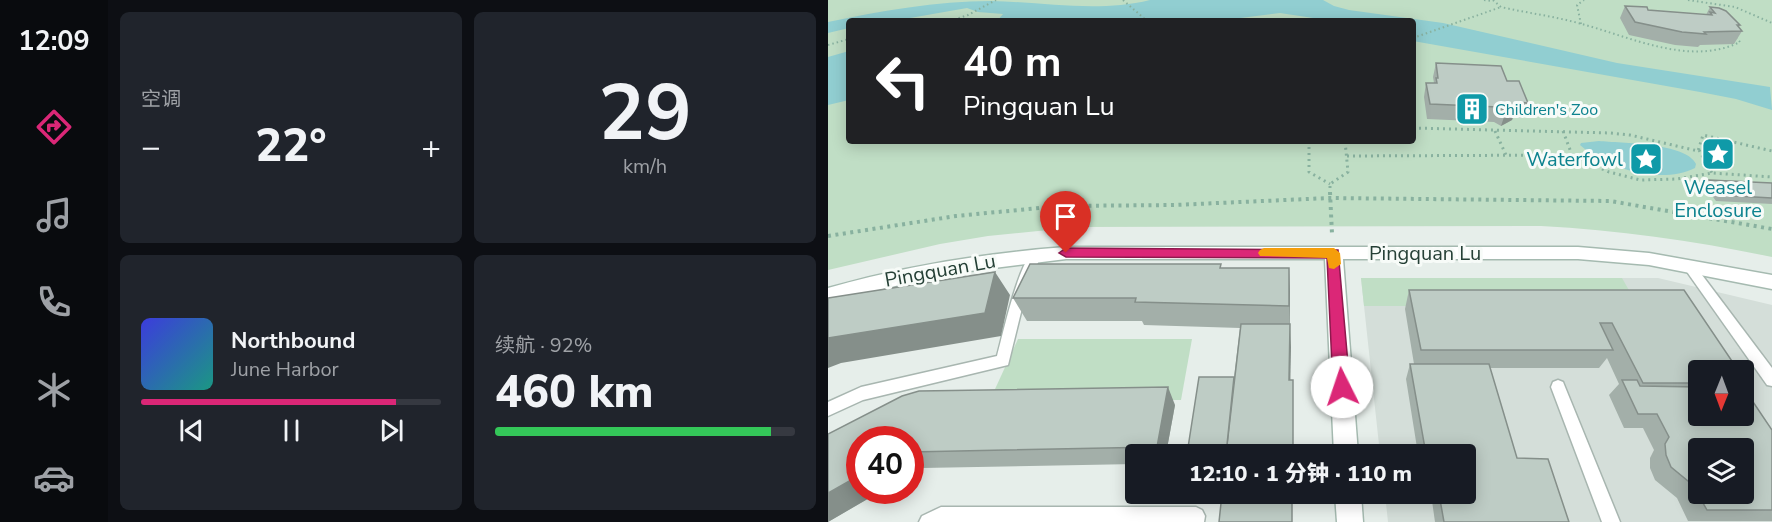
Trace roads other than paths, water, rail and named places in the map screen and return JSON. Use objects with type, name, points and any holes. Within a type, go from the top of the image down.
[{"type":"street","name":"Pingquan Lu","points":[[828,295],[882,279],[945,267],[1066,253],[1578,253],[1649,259],[1772,282]]},
{"type":"street","points":[[1334,253],[1345,444]]},
{"type":"street","points":[[1349,504],[1350,522]]},
{"type":"lane","points":[[828,410],[861,394],[1003,361],[1020,292],[1035,255]]},
{"type":"lane","points":[[1689,266],[1772,380]]},
{"type":"lane","points":[[1558,387],[1611,522]]},
{"type":"lane","points":[[928,522],[941,516],[1196,516],[1196,522]]},
{"type":"water","points":[[1150,0],[1323,0],[1349,10],[1407,18],[1313,18],[1280,13],[1241,18],[1000,18],[1003,14],[978,12],[967,8],[910,18],[850,18],[970,1],[1071,6],[1130,4]]},
{"type":"water","points":[[846,19],[846,29],[828,33],[828,22]]},
{"type":"water","points":[[1416,19],[1443,23],[1617,63],[1770,87],[1772,110],[1736,99],[1416,42]]},
{"type":"water","points":[[846,52],[846,101],[828,105],[828,57]]},
{"type":"water","name":"Waterfowl","points":[[1599,141],[1667,148],[1690,157],[1696,164],[1695,168],[1666,175],[1635,172],[1605,161],[1580,145]]},
{"type":"place","name":"Children's Zoo","points":[[1472,109]]},
{"type":"place","name":"Weasel Enclosure","points":[[1718,154]]},
{"type":"place","name":"Waterfowl","points":[[1646,159]]}]
